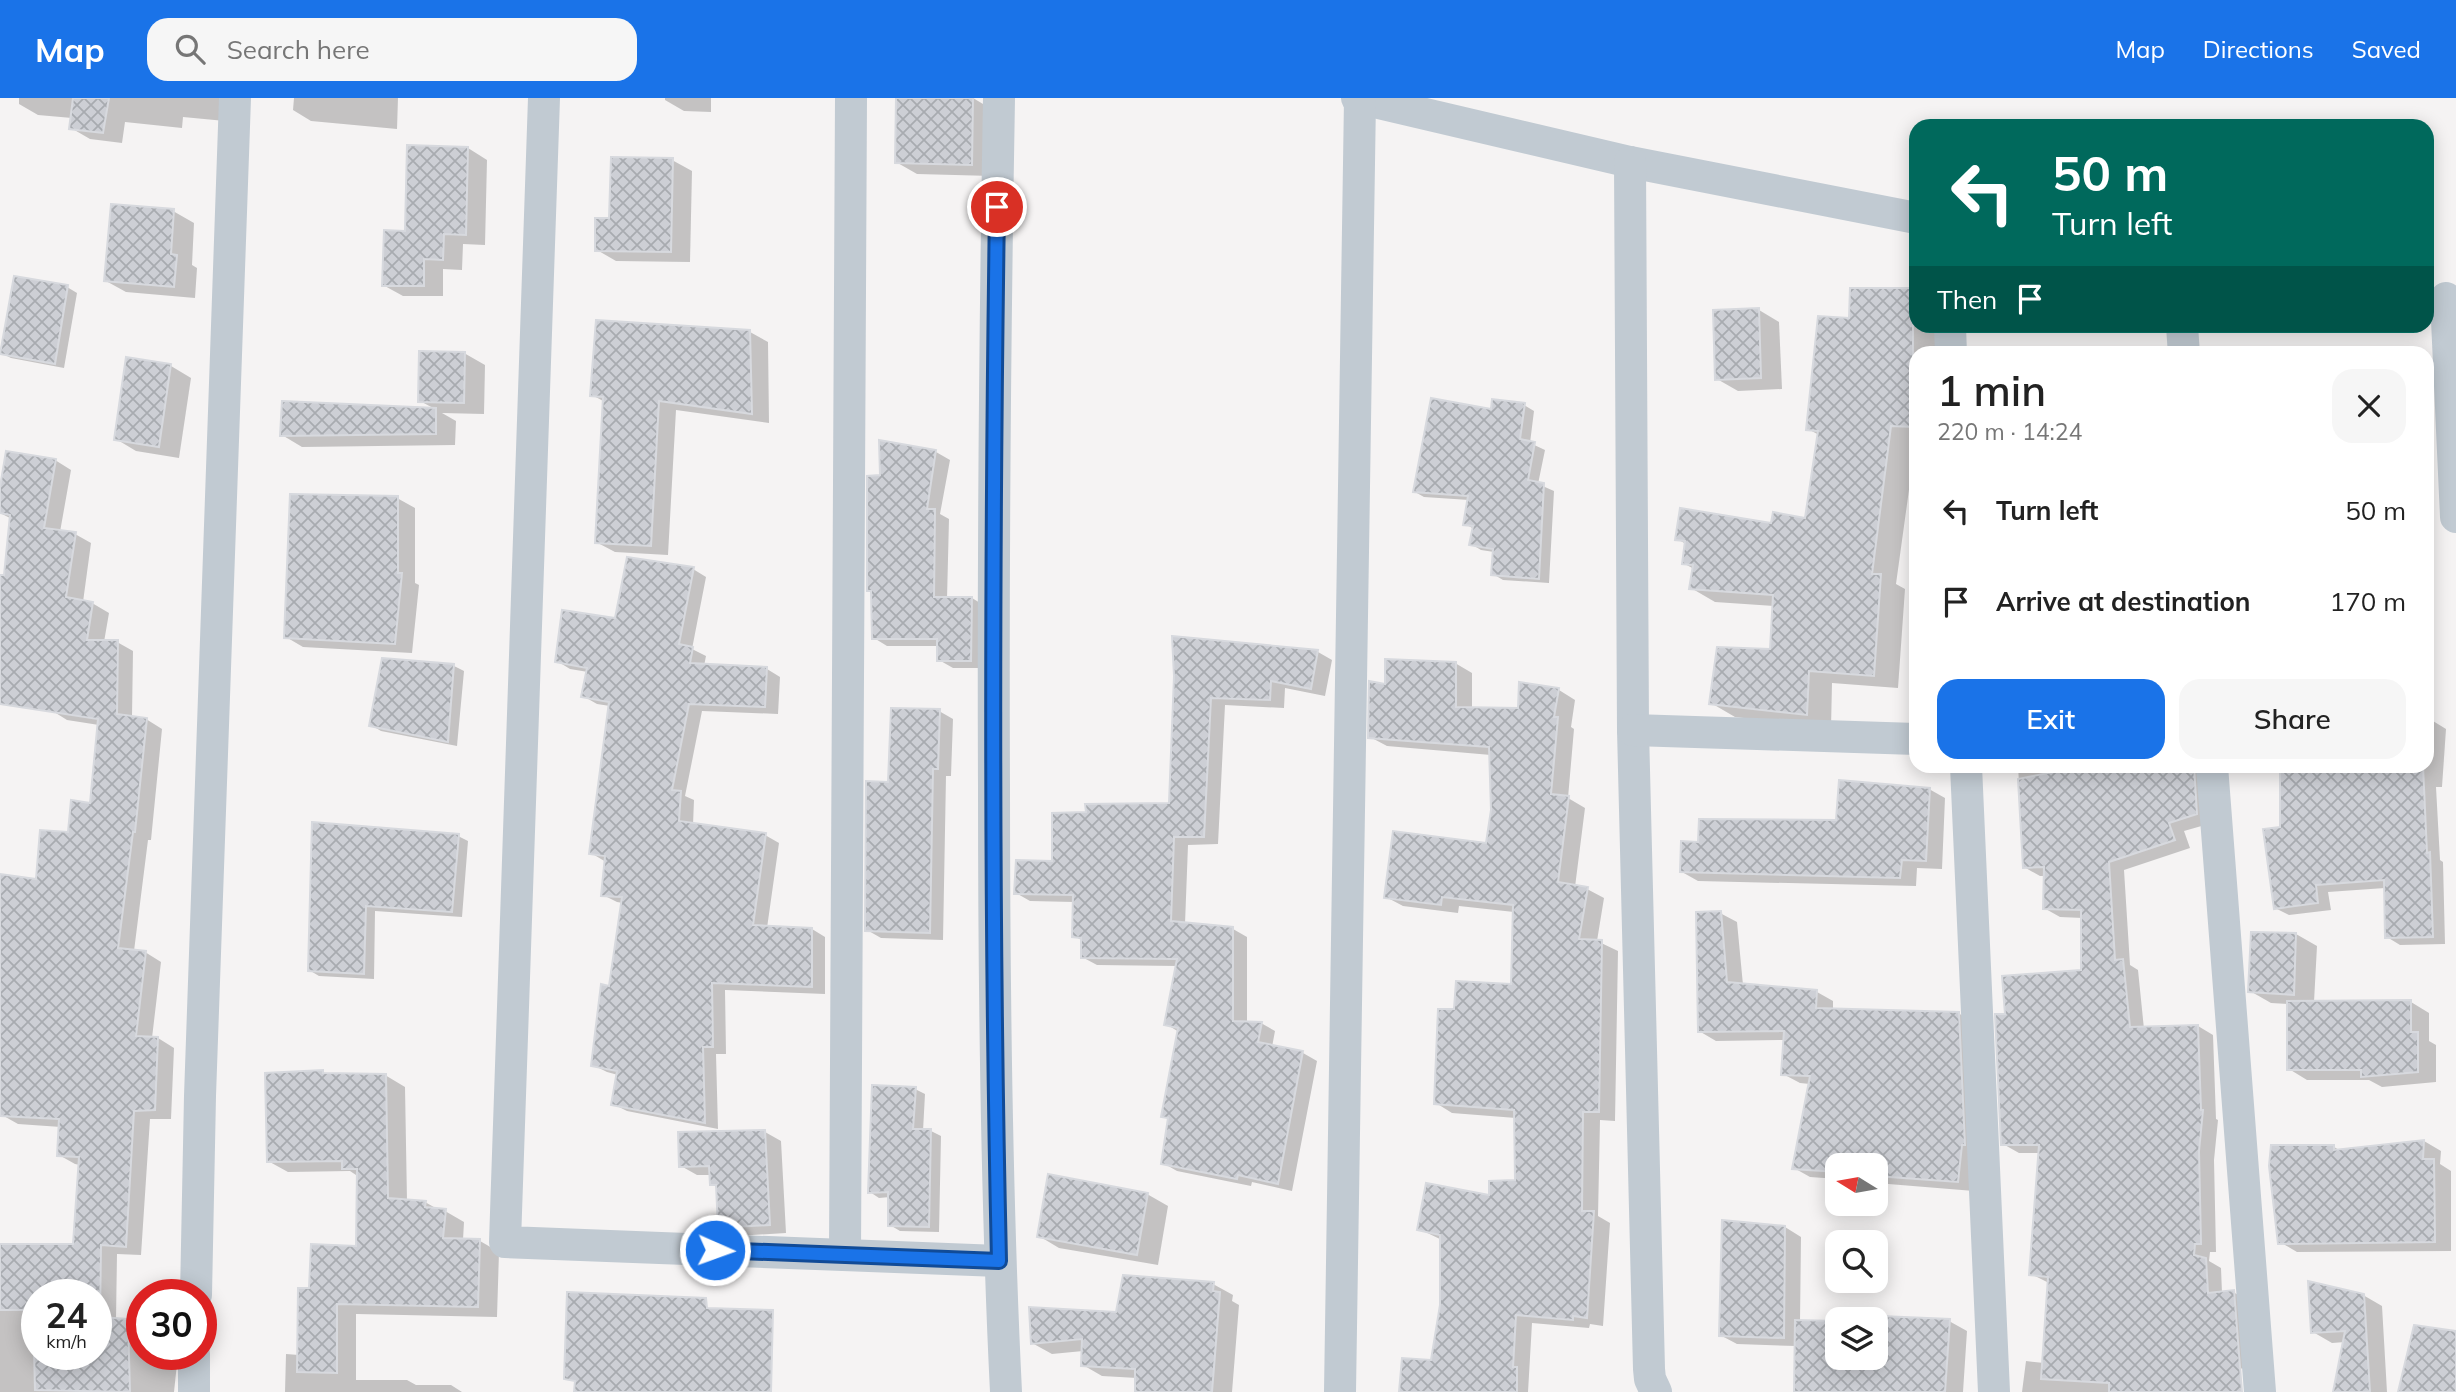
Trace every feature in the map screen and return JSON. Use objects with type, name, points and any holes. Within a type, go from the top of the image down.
[{"type":"street","points":[[196,1279],[200,1096],[235,98]]},
{"type":"street","points":[[544,98],[505,1242],[999,1261]]},
{"type":"street","points":[[845,1255],[851,98]]},
{"type":"street","points":[[999,98],[993,522],[994,974],[999,1261],[1006,1392]]},
{"type":"street","points":[[1340,1392],[1359,98],[1630,162],[1909,217]]},
{"type":"street","points":[[1630,162],[1633,730],[1652,1388]]},
{"type":"street","points":[[2443,298],[2456,517]]},
{"type":"street","points":[[1633,730],[1909,739]]},
{"type":"street","points":[[1966,773],[1993,1392]]},
{"type":"street","points":[[2213,773],[2260,1392]]},
{"type":"street","points":[[194,1370],[194,1392]]},
{"type":"building","points":[[73,98],[109,98],[103,133],[69,129]]},
{"type":"building","points":[[896,98],[973,98],[972,165],[895,163]]},
{"type":"building","points":[[407,145],[468,147],[466,235],[444,234],[443,260],[424,259],[424,286],[382,286],[384,230],[405,231]]},
{"type":"building","points":[[611,157],[673,158],[671,252],[595,251],[595,218],[609,218]]},
{"type":"building","points":[[111,204],[174,209],[171,254],[177,255],[174,287],[104,281]]},
{"type":"building","points":[[14,276],[68,285],[55,364],[0,354]]},
{"type":"building","points":[[1850,288],[1909,288],[1909,333],[1913,333],[1913,346],[1909,346],[1909,427],[1891,426],[1872,574],[1881,574],[1874,676],[1809,671],[1807,715],[1709,704],[1717,647],[1770,649],[1773,595],[1689,589],[1693,565],[1682,564],[1685,541],[1675,540],[1680,508],[1771,523],[1773,512],[1805,518],[1818,431],[1806,430],[1818,316],[1849,318]]},
{"type":"building","points":[[1759,308],[1761,378],[1715,380],[1713,310]]},
{"type":"building","points":[[596,320],[750,330],[752,414],[659,401],[651,546],[595,543],[603,397],[590,396]]},
{"type":"building","points":[[419,351],[465,352],[464,403],[418,402]]},
{"type":"building","points":[[126,357],[171,364],[159,447],[114,440]]},
{"type":"building","points":[[1431,398],[1491,409],[1492,399],[1525,403],[1520,439],[1535,442],[1528,480],[1544,483],[1539,579],[1491,575],[1493,549],[1469,545],[1473,526],[1463,525],[1468,496],[1413,492]]},
{"type":"building","points":[[282,401],[436,408],[436,434],[280,436]]},
{"type":"building","points":[[879,440],[936,450],[927,509],[935,509],[934,597],[972,597],[971,661],[937,661],[937,639],[872,639],[871,591],[867,591],[867,476],[880,475]]},
{"type":"building","points":[[6,451],[56,459],[44,528],[76,532],[66,597],[93,602],[87,640],[118,640],[117,714],[147,718],[135,832],[118,948],[146,951],[136,1036],[158,1037],[155,1110],[134,1111],[126,1247],[101,1245],[101,1279],[21,1279],[21,1310],[0,1310],[0,1244],[73,1244],[79,1157],[57,1156],[59,1119],[0,1116],[0,874],[36,879],[40,830],[68,832],[71,800],[90,803],[98,719],[0,704],[0,575],[4,575],[10,515],[0,513],[0,487]]},
{"type":"building","points":[[290,494],[398,496],[398,573],[402,573],[395,644],[284,638]]},
{"type":"building","points":[[627,557],[694,567],[679,644],[693,647],[690,663],[767,667],[765,707],[689,704],[672,790],[681,791],[679,821],[766,833],[753,925],[812,928],[812,987],[712,983],[713,1047],[703,1047],[705,1123],[611,1105],[617,1071],[591,1066],[601,984],[609,986],[622,897],[601,896],[605,856],[589,854],[609,702],[581,697],[587,668],[555,662],[562,610],[615,618]]},
{"type":"building","points":[[1172,636],[1318,650],[1311,689],[1271,681],[1270,700],[1211,698],[1204,837],[1174,837],[1171,921],[1233,927],[1233,1021],[1262,1022],[1258,1042],[1303,1051],[1278,1184],[1238,1175],[1237,1179],[1161,1164],[1168,1118],[1161,1117],[1178,1028],[1164,1025],[1177,959],[1081,958],[1081,938],[1072,937],[1073,895],[1014,894],[1016,860],[1052,861],[1052,813],[1086,812],[1085,804],[1169,803],[1174,676]]},
{"type":"building","points":[[382,658],[454,664],[448,742],[369,726]]},
{"type":"building","points":[[1385,659],[1456,662],[1456,707],[1518,708],[1519,682],[1559,688],[1554,717],[1558,717],[1551,794],[1569,796],[1558,882],[1588,887],[1579,939],[1602,940],[1599,1112],[1583,1112],[1582,1211],[1594,1211],[1587,1318],[1573,1316],[1573,1320],[1516,1315],[1513,1367],[1517,1367],[1517,1392],[1399,1392],[1402,1358],[1431,1360],[1440,1305],[1440,1235],[1417,1230],[1426,1183],[1489,1195],[1489,1181],[1515,1180],[1514,1110],[1434,1104],[1438,1009],[1454,1009],[1456,981],[1511,984],[1513,905],[1442,897],[1441,905],[1384,898],[1393,831],[1486,843],[1491,810],[1489,747],[1368,738],[1369,681],[1385,684]]},
{"type":"building","points":[[891,708],[940,709],[938,769],[933,769],[930,933],[865,931],[866,781],[888,782]]},
{"type":"building","points":[[2048,773],[2194,773],[2197,814],[2169,823],[2175,840],[2109,862],[2115,960],[2123,959],[2130,1027],[2198,1025],[2203,1110],[2199,1151],[2201,1244],[2195,1244],[2194,1255],[2206,1258],[2208,1293],[2234,1290],[2242,1392],[2109,1392],[2109,1383],[2041,1379],[2048,1277],[2029,1275],[2039,1145],[2001,1145],[1995,1014],[2005,1014],[2002,976],[2081,970],[2081,910],[2043,909],[2044,867],[2023,868],[2018,779]]},
{"type":"building","points":[[2280,773],[2423,773],[2433,937],[2385,938],[2384,880],[2316,885],[2318,903],[2274,909],[2263,829],[2280,827]]},
{"type":"building","points":[[1839,780],[1930,788],[1926,861],[1902,860],[1900,878],[1680,872],[1681,841],[1698,842],[1699,819],[1836,820]]},
{"type":"building","points":[[312,822],[459,834],[452,912],[366,906],[364,974],[308,971]]},
{"type":"building","points":[[1721,911],[1727,982],[1817,990],[1816,1008],[1959,1012],[1965,1145],[1962,1145],[1958,1182],[1888,1177],[1888,1153],[1825,1153],[1825,1171],[1792,1169],[1810,1076],[1781,1075],[1784,1031],[1698,1032],[1696,912]]},
{"type":"building","points":[[2251,932],[2296,933],[2294,995],[2248,992]]},
{"type":"building","points":[[2411,1000],[2411,1032],[2418,1032],[2418,1072],[2361,1077],[2361,1070],[2287,1070],[2287,1001]]},
{"type":"building","points":[[323,1070],[323,1073],[386,1074],[388,1198],[426,1201],[425,1207],[446,1209],[443,1238],[480,1239],[478,1307],[337,1304],[337,1373],[297,1372],[298,1288],[309,1288],[311,1244],[356,1246],[357,1169],[342,1169],[342,1161],[267,1162],[265,1073]]},
{"type":"building","points":[[872,1085],[916,1087],[913,1129],[931,1129],[929,1227],[888,1226],[888,1192],[868,1193]]},
{"type":"building","points":[[765,1130],[770,1225],[718,1228],[716,1185],[710,1185],[709,1166],[679,1167],[678,1132]]},
{"type":"building","points":[[2424,1140],[2423,1159],[2434,1159],[2435,1242],[2278,1244],[2269,1166],[2271,1145],[2334,1145],[2334,1150]]},
{"type":"building","points":[[1048,1174],[1148,1193],[1137,1255],[1037,1237]]},
{"type":"building","points":[[1722,1220],[1785,1226],[1784,1338],[1719,1336]]},
{"type":"building","points":[[1123,1275],[1214,1282],[1213,1291],[1220,1292],[1212,1392],[1135,1392],[1135,1369],[1081,1366],[1082,1339],[1031,1344],[1029,1307],[1116,1312]]},
{"type":"building","points":[[2308,1281],[2364,1294],[2370,1392],[2333,1392],[2345,1331],[2311,1333]]},
{"type":"building","points":[[567,1292],[706,1298],[707,1308],[773,1310],[771,1392],[574,1392],[575,1381],[564,1379]]},
{"type":"building","points":[[1888,1316],[1950,1319],[1945,1392],[1794,1392],[1795,1320],[1825,1321],[1825,1370],[1888,1370]]},
{"type":"building","points":[[112,1318],[126,1319],[126,1370],[129,1370],[130,1392],[35,1390],[34,1370],[112,1370]]},
{"type":"building","points":[[2414,1325],[2456,1331],[2456,1392],[2398,1392]]},
{"type":"route","points":[[715,1250],[999,1261],[994,974],[993,481],[997,207]]}]
